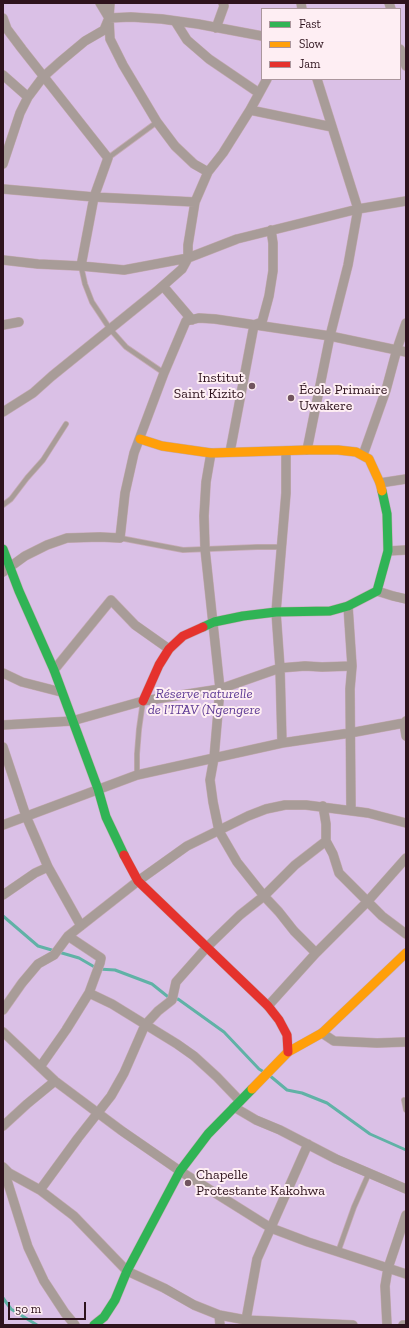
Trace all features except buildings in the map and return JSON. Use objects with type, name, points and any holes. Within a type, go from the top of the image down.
[{"type":"street","points":[[100,3],[109,18]]},
{"type":"street","points":[[110,3],[110,38],[118,56],[157,122],[175,146],[187,159],[208,172]]},
{"type":"street","points":[[216,28],[224,6],[223,3]]},
{"type":"street","points":[[109,18],[131,17],[175,21],[261,36]]},
{"type":"street","points":[[3,18],[8,29],[43,77],[108,158],[94,197],[81,266]]},
{"type":"street","points":[[3,164],[20,114],[28,96],[43,77],[85,41],[104,30],[109,18]]},
{"type":"street","points":[[175,21],[187,40],[209,59],[259,92]]},
{"type":"street","points":[[401,54],[406,66]]},
{"type":"street","points":[[3,75],[28,96]]},
{"type":"street","points":[[3,412],[33,393],[182,269],[188,258],[188,245],[195,202],[208,172],[223,153],[250,110],[265,80]]},
{"type":"street","points":[[307,450],[330,336],[348,265],[358,209],[317,80]]},
{"type":"street","points":[[250,110],[332,127]]},
{"type":"street","points":[[3,189],[94,197],[195,202]]},
{"type":"street","points":[[3,260],[124,270],[188,258],[237,239],[270,230],[358,209],[406,201]]},
{"type":"street","points":[[254,325],[262,322],[269,296],[273,270],[273,243],[270,230]]},
{"type":"street","points":[[163,286],[192,320]]},
{"type":"street","points":[[7,570],[25,556],[67,538],[120,538],[126,493],[134,453],[164,373],[186,321],[199,318],[215,319],[330,336],[401,351]]},
{"type":"street","points":[[3,326],[19,322]]},
{"type":"street","points":[[363,455],[401,351],[406,323]]},
{"type":"street","points":[[230,452],[254,325]]},
{"type":"street","points":[[140,439],[162,446],[197,452],[338,450],[356,452],[363,455],[369,459],[380,483],[387,514],[388,550],[377,590],[348,606],[330,611],[276,612],[243,616],[214,622],[183,636],[169,649],[159,665],[143,701]]},
{"type":"street","points":[[282,743],[280,668],[276,612],[286,492],[286,451]]},
{"type":"street","points":[[211,453],[206,482],[204,516],[205,549],[220,689],[214,758],[210,780],[219,831],[237,862],[264,896],[294,931],[316,953]]},
{"type":"street","points":[[380,483],[406,478]]},
{"type":"street","points":[[3,549],[7,570],[19,591],[54,670],[98,789],[106,817],[114,836],[138,880],[268,1006],[279,1020],[287,1035],[288,1052]]},
{"type":"street","points":[[388,550],[406,550]]},
{"type":"street","points":[[377,590],[406,599]]},
{"type":"street","points":[[54,670],[111,600],[135,625],[169,649]]},
{"type":"street","points":[[348,606],[352,666],[350,689],[350,810]]},
{"type":"street","points":[[3,725],[72,721],[143,701],[220,689],[280,668],[304,666],[352,666]]},
{"type":"street","points":[[3,672],[22,682],[61,692]]},
{"type":"street","points":[[3,825],[137,775],[282,743],[350,733],[405,722],[406,736]]},
{"type":"street","points":[[3,747],[26,816],[48,867],[80,926]]},
{"type":"street","points":[[3,1010],[22,982],[38,964],[54,955],[60,944],[68,936],[138,880],[187,846],[266,809],[285,805],[323,806],[368,813],[406,823]]},
{"type":"street","points":[[323,806],[326,824],[326,841],[333,854],[339,873],[382,916],[406,934]]},
{"type":"street","points":[[40,1190],[97,1112],[111,1096],[124,1073],[145,1025],[158,1011],[172,1000],[176,982],[206,946],[240,915],[264,896],[295,865],[326,841]]},
{"type":"street","points":[[268,1006],[316,953],[367,902],[406,858]]},
{"type":"street","points":[[3,895],[35,873],[48,867]]},
{"type":"street","points":[[40,1066],[66,1030],[89,993],[101,958],[68,936]]},
{"type":"street","points":[[94,1325],[104,1317],[115,1300],[126,1271],[180,1171],[208,1134],[288,1052],[322,1033],[406,954]]},
{"type":"street","points":[[89,993],[112,1004],[194,1056],[217,1077],[237,1104],[256,1120],[280,1130],[336,1159],[406,1189]]},
{"type":"street","points":[[3,1032],[55,1081],[97,1112],[180,1171],[271,1228],[308,1242],[406,1274]]},
{"type":"street","points":[[322,1033],[334,1041],[377,1043],[406,1042]]},
{"type":"street","points":[[3,1126],[55,1081]]},
{"type":"street","points":[[246,1320],[257,1259],[308,1144]]},
{"type":"street","points":[[5,1169],[40,1190],[74,1216],[126,1271],[164,1288],[194,1305],[219,1315],[246,1320],[353,1325]]},
{"type":"street","points":[[5,1169],[6,1177],[28,1247],[44,1280],[74,1325]]},
{"type":"street","points":[[387,1325],[385,1286],[388,1268],[406,1215]]},
{"type":"street","points":[[219,1315],[220,1325]]},
{"type":"lane","points":[[108,158],[157,122]]},
{"type":"lane","points":[[81,266],[85,284],[92,302],[110,329],[126,347],[164,373]]},
{"type":"lane","points":[[3,505],[11,499],[43,460],[66,424]]},
{"type":"lane","points":[[120,538],[183,550],[282,547]]},
{"type":"lane","points":[[137,775],[139,729],[143,701]]},
{"type":"lane","points":[[404,1100],[406,1110]]},
{"type":"lane","points":[[338,1252],[369,1173]]},
{"type":"green space","name":"Réserve naturelle de l'ITAV (Ngengere","points":[[3,3],[406,3],[406,1325],[3,1325]]},
{"type":"waterway","points":[[3,916],[38,946],[79,958],[98,969],[115,970],[152,984],[172,1000],[178,999],[224,1032],[259,1069],[264,1072]]},
{"type":"waterway","points":[[269,1075],[287,1090],[302,1093],[327,1103],[370,1134],[406,1150]]},
{"type":"waterway","points":[[3,1298],[11,1309],[37,1325]]},
{"type":"traffic: fast","points":[[203,627],[214,622],[243,616],[276,612],[330,611],[348,606],[377,591],[388,551],[387,514],[382,491]]},
{"type":"traffic: fast","points":[[3,549],[19,591],[54,670],[98,789],[106,817],[124,855]]},
{"type":"traffic: fast","points":[[94,1325],[104,1317],[115,1300],[127,1271],[180,1171],[208,1134],[252,1089]]},
{"type":"traffic: slow","points":[[140,439],[162,446],[211,453],[307,450],[338,450],[356,452],[369,459],[382,491]]},
{"type":"traffic: slow","points":[[252,1089],[288,1052],[322,1033],[406,953]]},
{"type":"traffic: jam","points":[[143,701],[159,665],[169,649],[183,636],[203,627]]},
{"type":"traffic: jam","points":[[124,855],[138,881],[268,1006],[279,1020],[287,1035],[288,1052]]},
{"type":"place","name":"Institut Saint Kizito","points":[[252,386]]},
{"type":"place","name":"École Primaire Uwakere","points":[[291,398]]},
{"type":"place","name":"Chapelle Protestante Kakohwa","points":[[188,1183]]}]
